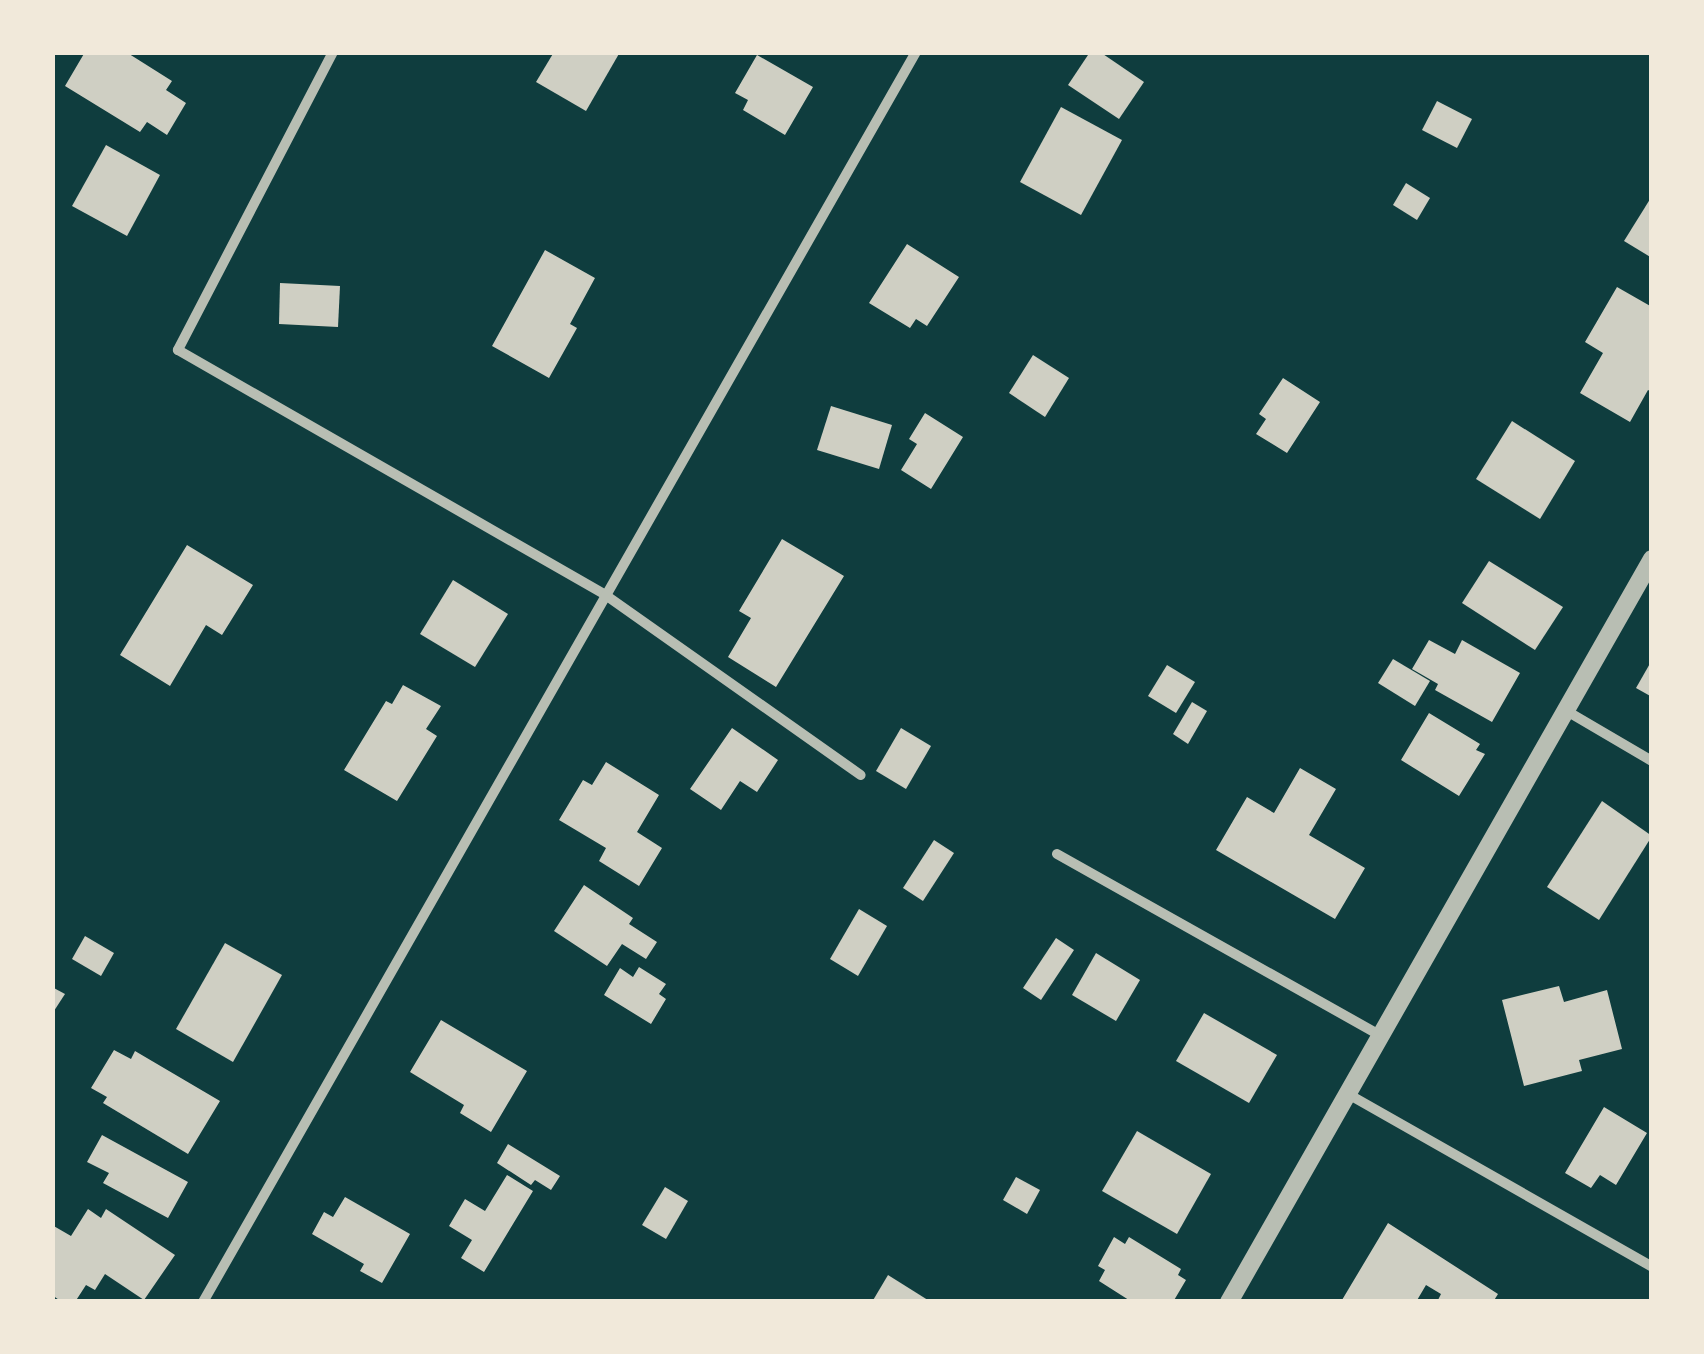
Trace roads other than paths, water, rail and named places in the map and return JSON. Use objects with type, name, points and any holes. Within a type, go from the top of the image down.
[{"type":"street","points":[[332,52],[178,350],[604,594],[861,775]]},
{"type":"street","points":[[203,1302],[916,52]]},
{"type":"street","points":[[1228,1302],[1652,559]]},
{"type":"street","points":[[1565,710],[1652,761]]},
{"type":"street","points":[[1057,854],[1380,1035]]},
{"type":"street","points":[[1348,1094],[1652,1267]]}]
